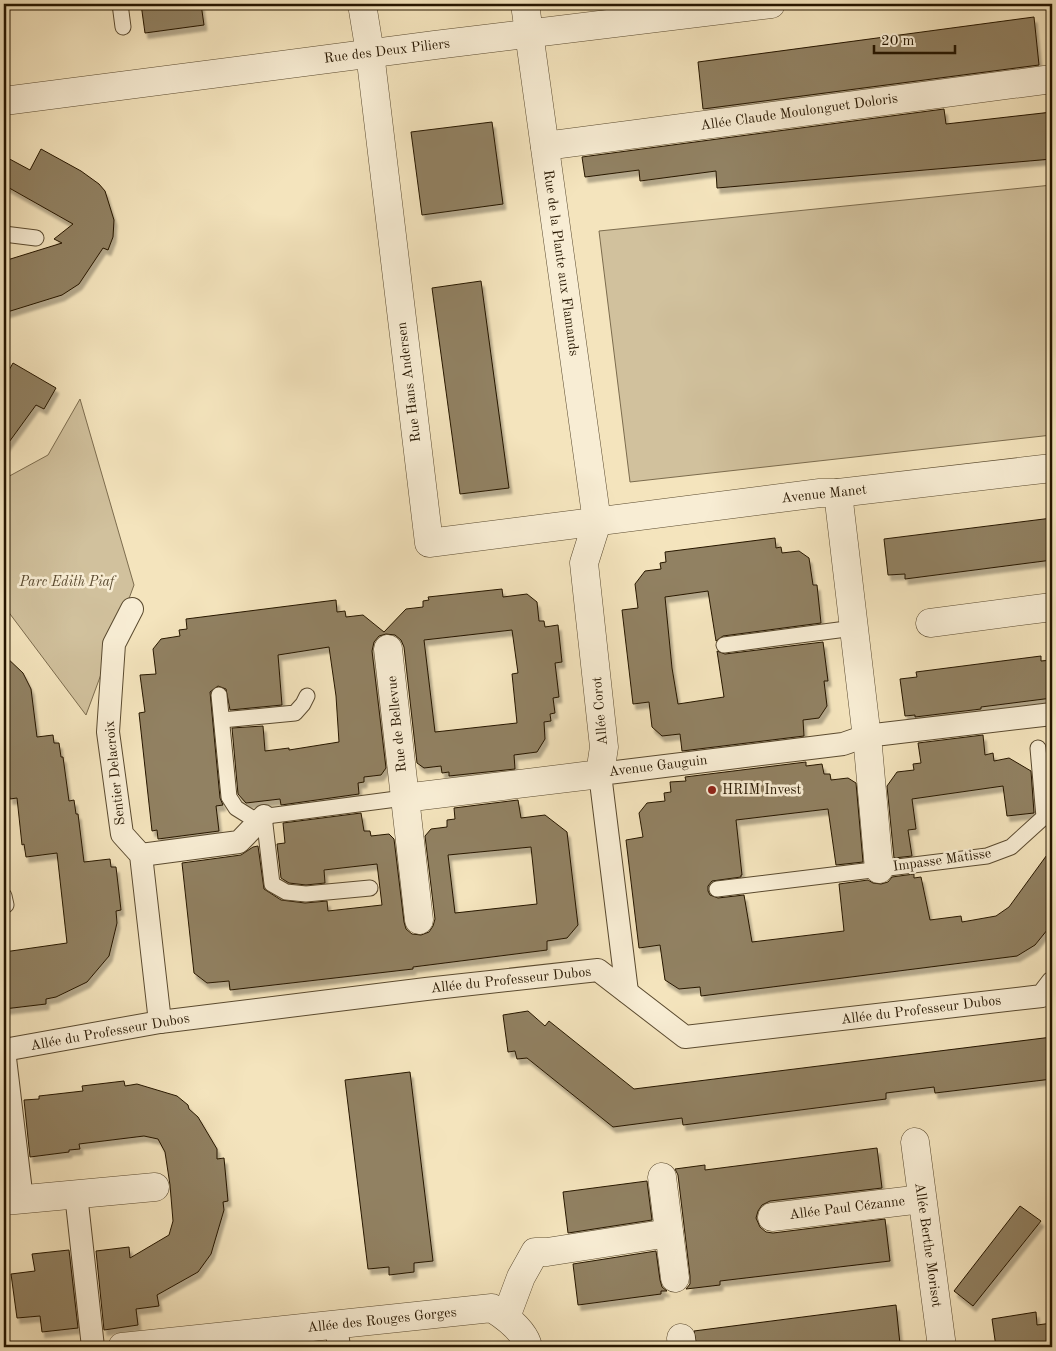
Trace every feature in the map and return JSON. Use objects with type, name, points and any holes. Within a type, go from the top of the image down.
[{"type":"street","points":[[362,4],[370,53]]},
{"type":"street","name":"Rue de la Plante aux Flamands","points":[[525,4],[597,522]]},
{"type":"street","name":"Rue des Deux Piliers","points":[[4,102],[370,53],[771,4]]},
{"type":"street","name":"Rue Hans Andersen","points":[[370,53],[429,543],[597,522]]},
{"type":"street","name":"Allée Claude Moulonguet Doloris","points":[[545,146],[1052,79]]},
{"type":"street","name":"Avenue Manet","points":[[597,522],[820,493],[838,493],[1052,468]]},
{"type":"street","name":"Impasse Matisse","points":[[838,493],[866,736],[878,869]]},
{"type":"street","name":"Allée Corot","points":[[597,522],[584,563],[604,748],[600,774],[627,992]]},
{"type":"street","points":[[930,623],[1052,607]]},
{"type":"street","name":"Sentier Delacroix","points":[[132,609],[114,644],[108,732],[122,834],[141,855]]},
{"type":"street","name":"Rue de Bellevue","points":[[388,649],[419,920]]},
{"type":"street","name":"Avenue Gauguin","points":[[404,798],[842,744],[866,736],[1052,714]]},
{"type":"street","points":[[160,1022],[141,855],[239,842],[264,816]]},
{"type":"street","name":"Allée du Professeur Dubos","points":[[4,1050],[160,1022],[598,970],[685,1037],[1042,996],[1052,983]]},
{"type":"street","points":[[4,1050],[13,1200],[155,1187]]},
{"type":"street","name":"Allée Berthe Morisot","points":[[915,1142],[942,1347]]},
{"type":"street","points":[[662,1177],[674,1278]]},
{"type":"street","points":[[76,1194],[93,1347]]},
{"type":"street","name":"Allée Paul Cézanne","points":[[772,1217],[922,1199]]},
{"type":"street","points":[[528,1347],[526,1340],[499,1313],[535,1252],[547,1252],[669,1233]]},
{"type":"street","name":"Allée des Rouges Gorges","points":[[122,1347],[338,1336],[499,1313]]},
{"type":"lane","points":[[120,4],[124,27]]},
{"type":"lane","points":[[4,234],[36,238]]},
{"type":"lane","points":[[724,645],[854,628]]},
{"type":"lane","points":[[220,695],[222,720],[295,713],[307,696]]},
{"type":"lane","name":"Avenue Gauguin","points":[[222,720],[229,797],[236,808],[252,818],[404,798]]},
{"type":"lane","name":"Impasse Matisse","points":[[717,889],[987,856],[1011,847],[1044,817],[1038,748]]},
{"type":"lane","points":[[264,816],[272,884],[286,892],[306,894],[370,888]]},
{"type":"lane","points":[[4,896],[6,905],[4,905]]},
{"type":"green space","points":[[1052,185],[1052,435],[630,482],[599,231]]},
{"type":"green space","name":"Parc Edith Piaf","points":[[80,399],[134,585],[86,715],[4,606],[4,479],[48,455]]},
{"type":"building","points":[[141,4],[201,4],[204,25],[145,33]]},
{"type":"building","points":[[1034,17],[1039,65],[703,109],[698,62]]},
{"type":"building","points":[[944,109],[946,124],[1052,112],[1052,159],[717,188],[716,171],[640,181],[639,170],[585,177],[582,157]]},
{"type":"building","points":[[492,122],[503,204],[422,215],[411,132]]},
{"type":"building","points":[[41,149],[81,171],[99,184],[105,191],[114,220],[113,237],[108,250],[103,248],[79,284],[62,295],[4,313],[4,261],[62,243],[54,239],[73,224],[4,185],[4,156],[30,170]]},
{"type":"building","points":[[481,281],[509,488],[460,494],[432,288]]},
{"type":"building","points":[[13,363],[56,388],[44,409],[36,405],[4,449],[4,379]]},
{"type":"building","points":[[1052,518],[1052,560],[905,579],[905,574],[888,575],[884,539]]},
{"type":"building","points":[[775,538],[776,548],[781,547],[782,553],[799,551],[809,558],[813,585],[817,585],[821,623],[723,636],[716,641],[708,591],[665,597],[672,668],[678,704],[724,697],[717,651],[725,654],[823,642],[828,681],[824,681],[827,706],[819,718],[803,720],[804,736],[682,751],[680,734],[662,736],[652,727],[649,702],[633,704],[622,610],[638,608],[635,584],[645,571],[661,569],[660,563],[666,562],[665,552]]},
{"type":"building","points":[[502,589],[503,597],[527,594],[537,602],[539,621],[544,621],[545,627],[558,625],[562,662],[555,663],[559,697],[553,698],[555,713],[550,714],[551,721],[544,722],[545,739],[537,752],[514,755],[515,769],[449,776],[449,772],[442,773],[441,766],[424,768],[417,763],[404,647],[401,640],[395,635],[386,634],[379,636],[374,642],[372,651],[386,768],[381,775],[364,777],[364,782],[358,783],[359,794],[281,805],[280,799],[246,803],[238,794],[232,728],[263,726],[265,751],[289,748],[289,750],[339,742],[336,696],[329,647],[278,655],[282,705],[230,710],[226,689],[218,686],[210,692],[220,798],[223,805],[216,806],[219,831],[158,839],[157,830],[152,831],[139,713],[145,712],[140,675],[156,674],[153,649],[161,639],[180,636],[179,630],[187,629],[186,619],[336,600],[337,612],[345,611],[346,617],[363,615],[384,632],[406,609],[423,607],[423,601],[429,600],[428,597]],"holes":[[[512,630],[518,673],[512,674],[517,723],[435,732],[424,640]]]},
{"type":"building","points":[[4,655],[23,673],[31,689],[37,737],[53,735],[54,743],[59,743],[61,757],[63,757],[69,801],[74,800],[76,814],[78,814],[84,862],[110,859],[111,867],[116,867],[121,910],[116,911],[117,923],[109,956],[87,982],[56,997],[46,999],[46,1004],[4,1009],[4,952],[67,943],[57,853],[26,857],[24,844],[22,845],[17,798],[10,799],[8,787],[6,787],[4,757]]},
{"type":"building","points":[[1041,656],[1041,661],[1052,660],[1052,698],[981,707],[981,709],[915,717],[915,715],[905,716],[900,679],[917,677],[916,672]]},
{"type":"building","points":[[983,735],[985,755],[993,753],[994,761],[1009,758],[1031,771],[1034,813],[1007,816],[1003,786],[912,799],[916,829],[908,830],[912,856],[894,858],[887,786],[897,772],[914,770],[913,764],[921,763],[918,743]]},
{"type":"building","points":[[806,762],[806,766],[822,764],[824,774],[830,774],[831,780],[848,778],[856,783],[863,862],[836,865],[828,809],[736,820],[742,875],[741,877],[712,881],[708,886],[708,891],[710,895],[718,898],[744,895],[752,942],[844,931],[839,884],[868,880],[881,884],[888,882],[892,877],[914,874],[914,878],[921,877],[930,920],[961,916],[962,922],[996,916],[1009,907],[1052,848],[1052,924],[1035,945],[1017,956],[701,996],[700,987],[679,989],[665,980],[660,945],[639,948],[626,840],[643,837],[639,813],[647,803],[665,801],[664,793],[671,792],[670,782],[686,781],[685,777]]},
{"type":"building","points":[[518,800],[521,818],[545,815],[567,832],[578,925],[567,938],[547,941],[547,950],[413,967],[413,969],[230,990],[229,981],[207,983],[194,973],[182,863],[241,855],[258,846],[264,889],[281,900],[305,903],[327,901],[328,911],[382,905],[377,864],[324,870],[325,883],[306,885],[289,883],[281,878],[277,844],[285,843],[283,823],[361,813],[364,831],[370,831],[371,836],[389,834],[394,839],[404,922],[406,929],[412,934],[421,935],[429,932],[435,919],[425,836],[431,829],[447,827],[447,820],[455,819],[454,808]],"holes":[[[531,847],[537,904],[455,913],[448,855]]]},
{"type":"building","points":[[528,1011],[545,1026],[549,1021],[634,1089],[1052,1037],[1052,1079],[935,1093],[934,1087],[886,1093],[886,1099],[683,1125],[682,1118],[613,1127],[527,1058],[517,1059],[515,1051],[508,1052],[503,1015]]},
{"type":"building","points":[[410,1072],[433,1261],[414,1263],[414,1272],[389,1275],[389,1267],[368,1269],[345,1080]]},
{"type":"building","points":[[124,1081],[125,1086],[137,1084],[177,1096],[188,1105],[189,1109],[198,1117],[217,1149],[217,1159],[224,1158],[228,1201],[223,1202],[224,1210],[211,1254],[198,1272],[157,1295],[159,1306],[136,1309],[138,1325],[104,1330],[96,1251],[129,1247],[130,1258],[169,1235],[173,1221],[165,1152],[158,1139],[144,1136],[79,1144],[80,1149],[69,1150],[69,1152],[30,1157],[24,1100],[39,1099],[39,1096],[83,1091],[82,1086]]},
{"type":"building","points":[[877,1148],[882,1188],[770,1201],[762,1205],[756,1218],[760,1227],[766,1232],[773,1233],[885,1219],[890,1261],[720,1281],[720,1285],[686,1289],[690,1284],[690,1276],[678,1175],[675,1169],[705,1165],[705,1170]]},
{"type":"building","points":[[647,1181],[652,1220],[568,1233],[563,1192]]},
{"type":"building","points":[[1020,1206],[1041,1221],[973,1306],[954,1291]]},
{"type":"building","points":[[69,1250],[78,1328],[42,1332],[40,1316],[17,1318],[11,1274],[35,1271],[32,1254]]},
{"type":"building","points":[[656,1251],[660,1280],[662,1287],[667,1291],[661,1291],[661,1294],[578,1305],[573,1264]]},
{"type":"building","points":[[896,1305],[900,1344],[890,1345],[891,1347],[697,1347],[694,1331]]},
{"type":"building","points":[[1036,1312],[1037,1325],[1052,1323],[1052,1347],[996,1347],[992,1319]]},
{"type":"place","name":"HRIM Invest","points":[[712,790]]}]
